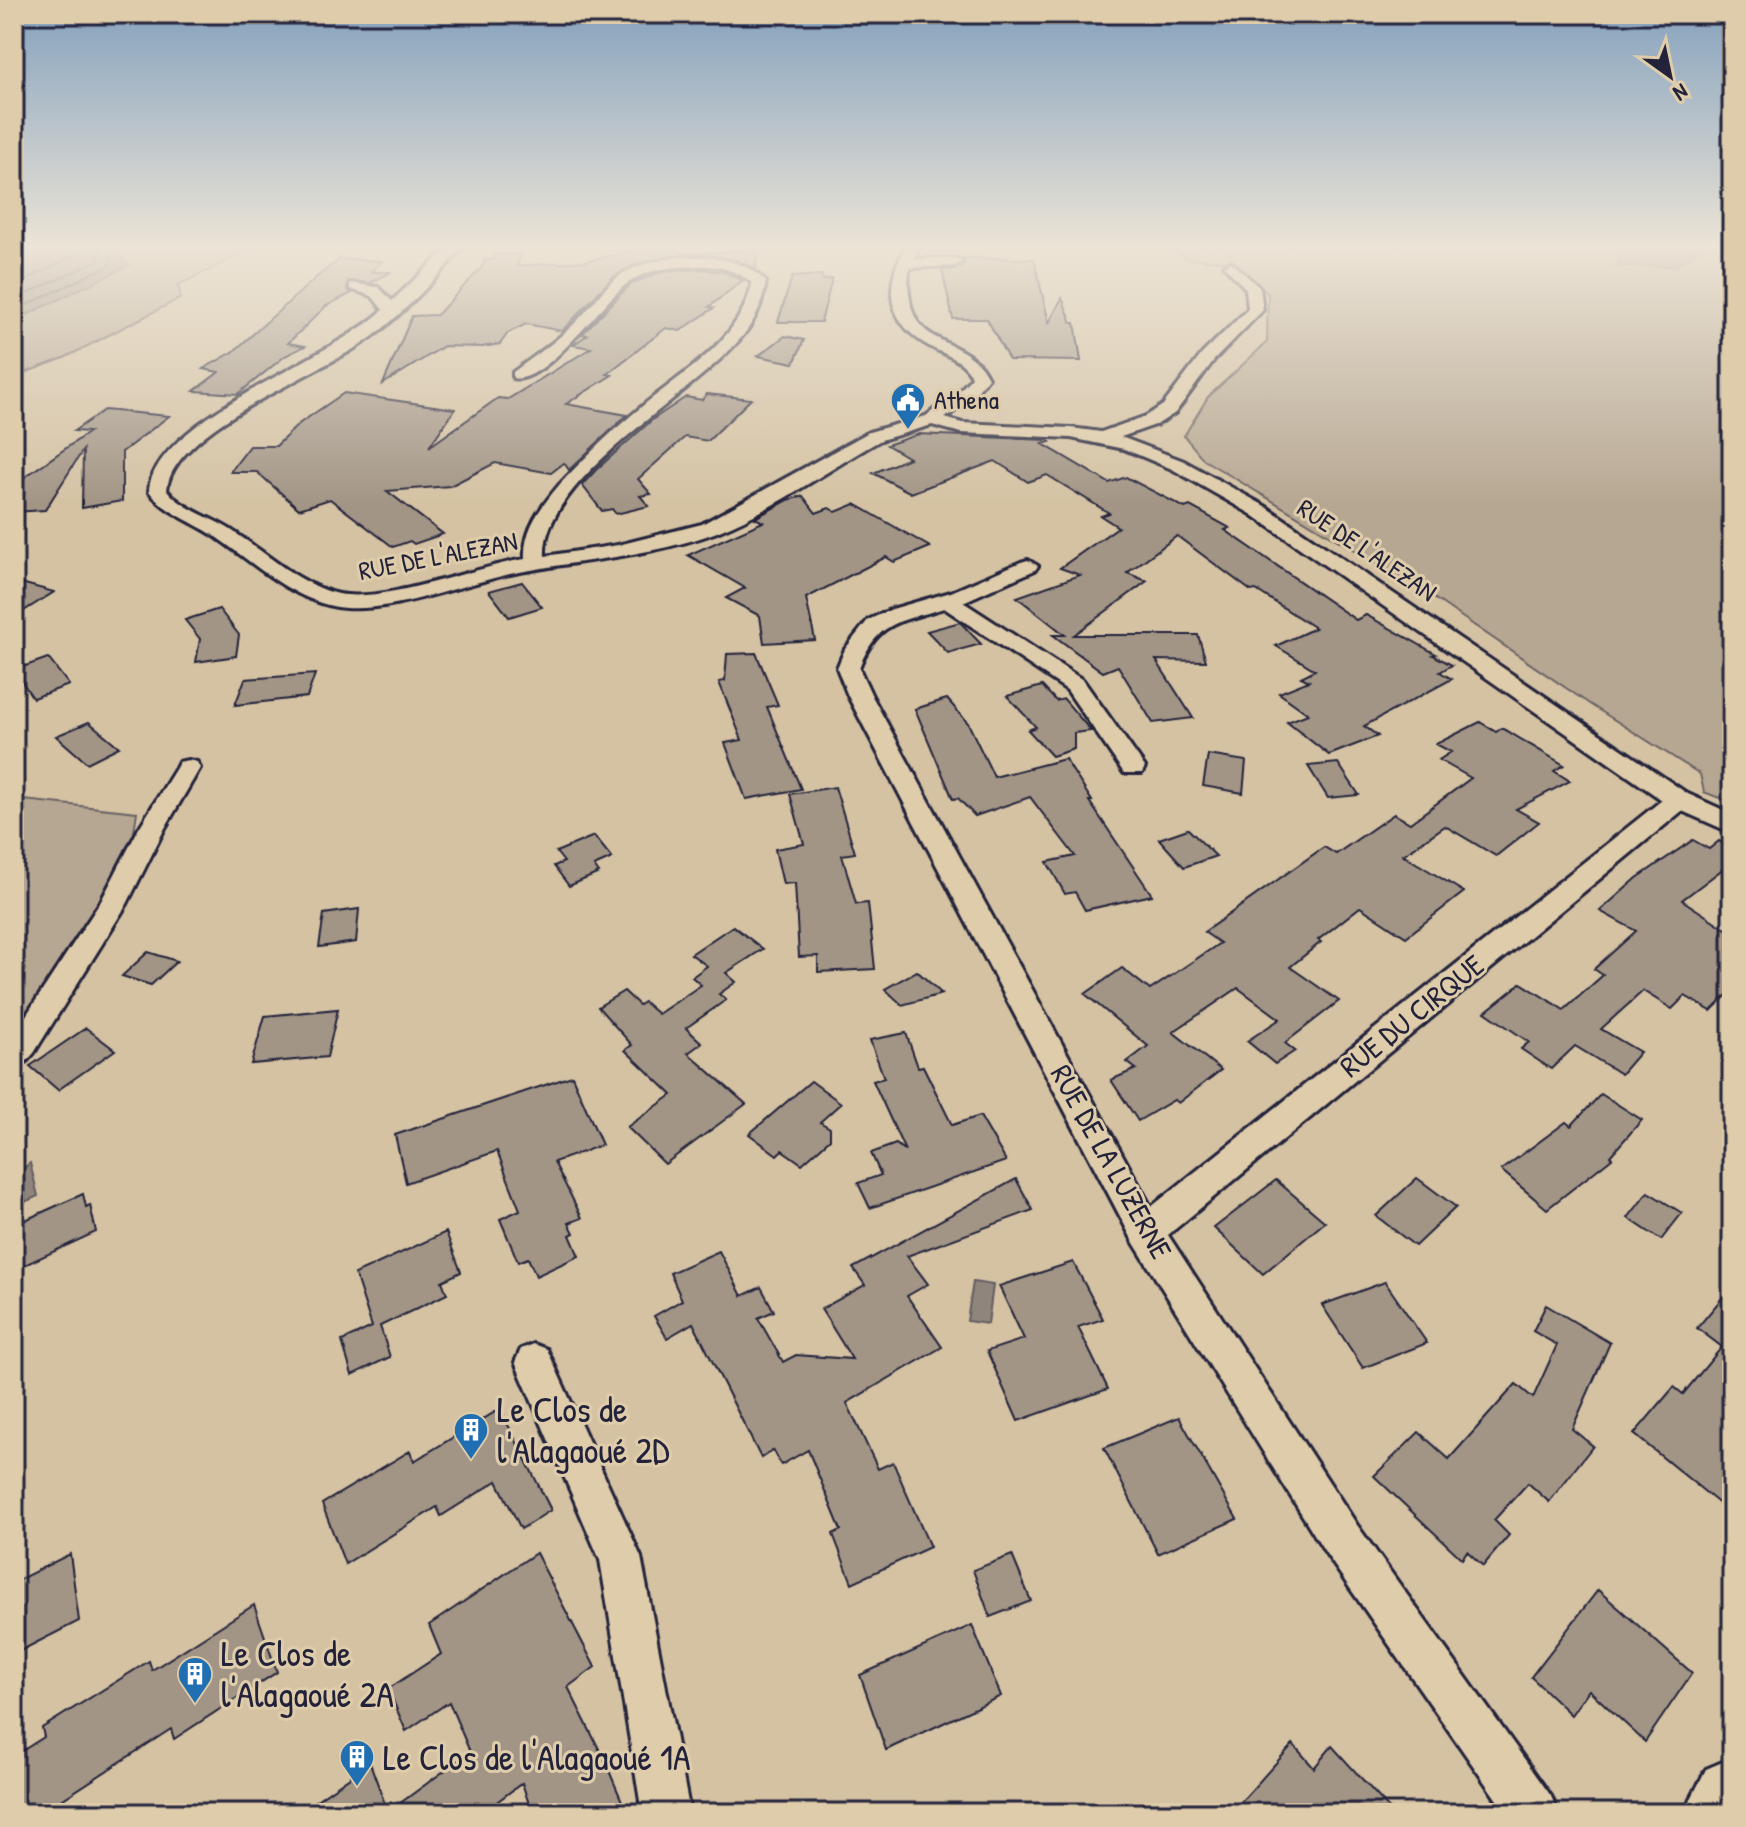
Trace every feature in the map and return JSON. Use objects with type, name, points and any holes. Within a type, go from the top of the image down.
[{"type":"main road","points":[[1721,1813],[1732,1795]]},
{"type":"street","name":"RUE DE L'ALEZAN","points":[[367,333],[266,388],[190,440],[159,475],[158,491],[167,502],[217,529],[271,569],[335,600],[359,601],[412,593],[510,568],[664,541],[709,528],[875,436],[932,420],[966,394],[980,378],[978,371],[967,359],[941,348],[919,333]]},
{"type":"street","points":[[519,375],[573,333]]},
{"type":"street","points":[[536,565],[535,538],[555,502],[615,442],[732,342],[737,333]]},
{"type":"street","points":[[1102,438],[1152,420],[1169,409],[1208,357],[1232,333]]},
{"type":"street","name":"RUE DE L'ALEZAN","points":[[932,420],[961,428],[1071,433],[1102,438],[1130,445],[1178,465],[1258,510],[1679,800],[1732,824]]},
{"type":"street","name":"RUE DE LA LUZERNE","points":[[1028,566],[946,600],[893,615],[870,628],[856,645],[848,668],[867,710],[1146,1232],[1342,1540],[1534,1813]]},
{"type":"street","points":[[946,600],[1075,685],[1133,767]]},
{"type":"street","points":[[14,1054],[23,1045],[113,904],[152,828],[188,768]]},
{"type":"street","name":"RUE DU CIRQUE","points":[[1146,1232],[1679,800]]},
{"type":"street","points":[[534,1362],[591,1498],[620,1557],[666,1813]]},
{"type":"shaded area","points":[[14,333],[112,333],[64,358],[14,377]]},
{"type":"shaded area","points":[[1267,333],[1732,333],[1732,803],[1704,792],[1700,774],[1591,705],[1434,598],[1204,460],[1184,436],[1208,397],[1267,342]]},
{"type":"shaded area","points":[[14,799],[137,812],[132,845],[34,1013],[14,1031]]},
{"type":"water","points":[[30,1163],[38,1196],[14,1207],[14,1176]]},
{"type":"water","points":[[973,1282],[993,1285],[988,1324],[967,1321]]},
{"type":"building","points":[[254,333],[298,333],[288,343],[305,346],[285,356],[238,394],[194,391],[219,372],[203,369],[233,352]]},
{"type":"building","points":[[405,333],[508,333],[500,344],[444,346],[383,384]]},
{"type":"building","points":[[659,333],[607,374],[612,375],[566,404],[627,415],[569,470],[564,463],[551,473],[495,463],[450,486],[387,491],[443,534],[393,547],[330,499],[299,509],[257,472],[230,472],[250,446],[276,446],[300,423],[344,393],[455,409],[429,447],[498,398],[508,399],[591,348],[573,345],[587,335],[582,334]]},
{"type":"building","points":[[995,333],[1077,333],[1081,361],[1009,360]]},
{"type":"building","points":[[785,336],[804,340],[794,363],[758,356]]},
{"type":"building","points":[[707,394],[751,399],[708,441],[685,437],[638,479],[651,494],[640,496],[649,506],[616,514],[612,509],[602,511],[582,485],[652,420],[686,397],[702,400]]},
{"type":"building","points":[[104,410],[169,416],[122,452],[122,501],[82,508],[83,450],[45,510],[14,512],[14,489],[22,479],[89,432],[74,431]]},
{"type":"building","points":[[919,434],[1047,440],[1050,442],[1043,444],[1109,483],[1126,477],[1230,528],[1225,530],[1356,620],[1366,615],[1436,654],[1433,655],[1452,665],[1440,672],[1452,679],[1364,726],[1378,736],[1329,755],[1287,722],[1308,714],[1279,693],[1309,681],[1301,677],[1315,670],[1276,646],[1315,628],[1256,590],[1251,591],[1177,536],[1127,573],[1147,581],[1074,635],[1198,635],[1206,661],[1156,660],[1193,718],[1153,723],[1118,666],[1103,672],[1053,635],[1065,635],[1017,597],[1080,575],[1060,568],[1118,527],[1101,516],[1109,513],[1047,475],[1028,482],[995,461],[911,493],[873,473],[909,458],[887,445]]},
{"type":"building","points":[[803,496],[816,513],[829,508],[836,512],[855,504],[930,547],[894,562],[886,557],[806,598],[815,640],[764,643],[760,616],[726,598],[745,588],[688,555],[763,522],[755,518],[788,500]]},
{"type":"building","points":[[14,581],[54,592],[14,617]]},
{"type":"building","points":[[522,582],[542,607],[509,617],[489,591]]},
{"type":"building","points":[[219,609],[239,635],[236,656],[196,662],[200,639],[185,620]]},
{"type":"building","points":[[960,622],[981,644],[948,653],[927,631]]},
{"type":"building","points":[[756,653],[778,705],[767,707],[801,789],[746,799],[725,743],[742,740],[719,682],[725,681],[727,654]]},
{"type":"building","points":[[48,658],[69,685],[33,698],[14,670]]},
{"type":"building","points":[[315,674],[307,697],[235,705],[245,679]]},
{"type":"building","points":[[1042,686],[1056,701],[1064,699],[1091,731],[1074,733],[1074,749],[1052,756],[1028,730],[1036,727],[1007,696]]},
{"type":"building","points":[[947,699],[968,723],[994,777],[1065,759],[1092,801],[1089,801],[1152,895],[1085,910],[1075,892],[1065,894],[1047,862],[1075,856],[1030,797],[975,816],[958,798],[953,799],[915,709]]},
{"type":"building","points":[[89,722],[119,747],[87,763],[56,736]]},
{"type":"building","points":[[1480,722],[1496,732],[1502,728],[1564,765],[1554,771],[1570,781],[1516,809],[1539,822],[1496,856],[1445,826],[1403,855],[1464,892],[1406,937],[1360,907],[1318,940],[1321,942],[1290,967],[1339,1001],[1285,1043],[1295,1051],[1275,1064],[1247,1041],[1280,1019],[1238,988],[1173,1032],[1221,1070],[1178,1103],[1174,1100],[1138,1121],[1111,1080],[1136,1069],[1127,1062],[1148,1046],[1085,994],[1122,968],[1150,990],[1220,943],[1204,932],[1324,847],[1336,854],[1394,814],[1410,823],[1471,778],[1439,760],[1451,752],[1436,744]]},
{"type":"building","points":[[1208,755],[1246,761],[1243,793],[1203,786]]},
{"type":"building","points":[[1338,763],[1359,795],[1328,798],[1308,766]]},
{"type":"building","points":[[835,787],[855,853],[842,855],[856,904],[868,903],[875,969],[818,972],[818,956],[799,957],[795,883],[783,884],[775,849],[804,844],[790,794]]},
{"type":"building","points":[[1188,829],[1216,856],[1184,867],[1159,839]]},
{"type":"building","points":[[594,836],[612,858],[594,866],[599,873],[569,886],[554,866],[564,862],[556,852]]},
{"type":"building","points":[[1693,840],[1709,849],[1719,841],[1732,848],[1732,862],[1682,900],[1732,933],[1732,990],[1711,1011],[1685,996],[1672,1009],[1643,991],[1601,1029],[1640,1052],[1621,1074],[1575,1046],[1551,1069],[1521,1049],[1529,1042],[1485,1012],[1521,983],[1564,1010],[1603,975],[1594,969],[1636,931],[1600,911],[1637,878]]},
{"type":"building","points":[[359,909],[356,942],[319,947],[324,914]]},
{"type":"building","points":[[733,926],[763,949],[726,973],[736,982],[719,994],[726,1000],[686,1028],[702,1043],[688,1053],[746,1104],[665,1164],[627,1127],[672,1095],[625,1050],[632,1045],[598,1007],[624,991],[639,1005],[644,1002],[658,1014],[701,985],[692,977],[707,966],[691,954]]},
{"type":"building","points":[[148,952],[177,961],[151,985],[122,976]]},
{"type":"building","points":[[917,971],[942,994],[902,1005],[885,989]]},
{"type":"building","points":[[338,1009],[327,1057],[251,1064],[265,1016]]},
{"type":"building","points":[[86,1028],[115,1050],[58,1090],[30,1066]]},
{"type":"building","points":[[906,1033],[918,1067],[923,1066],[952,1125],[980,1116],[1006,1161],[870,1208],[858,1183],[881,1175],[871,1153],[896,1144],[905,1151],[873,1081],[884,1078],[870,1040]]},
{"type":"building","points":[[572,1076],[602,1145],[554,1162],[582,1218],[569,1223],[574,1233],[570,1235],[579,1256],[536,1276],[528,1258],[518,1262],[500,1219],[520,1210],[497,1151],[406,1183],[395,1135]]},
{"type":"building","points":[[811,1081],[841,1103],[820,1122],[830,1128],[830,1139],[802,1164],[782,1150],[777,1155],[749,1134]]},
{"type":"building","points":[[1601,1094],[1642,1120],[1610,1156],[1612,1158],[1547,1209],[1501,1170],[1566,1122],[1571,1126]]},
{"type":"building","points":[[1417,1178],[1456,1207],[1415,1246],[1376,1216]]},
{"type":"building","points":[[1016,1179],[1033,1210],[907,1256],[928,1284],[907,1296],[942,1347],[847,1403],[878,1469],[893,1462],[930,1547],[852,1583],[833,1534],[841,1530],[808,1450],[781,1465],[773,1450],[761,1458],[693,1323],[667,1338],[654,1316],[682,1300],[670,1273],[719,1251],[742,1296],[761,1287],[774,1311],[758,1318],[783,1362],[796,1355],[852,1359],[821,1309],[865,1285],[853,1268]]},
{"type":"building","points":[[1276,1180],[1325,1222],[1263,1274],[1214,1228]]},
{"type":"building","points":[[1648,1192],[1682,1213],[1661,1240],[1628,1218]]},
{"type":"building","points":[[83,1194],[86,1207],[90,1205],[96,1232],[14,1270],[14,1225]]},
{"type":"building","points":[[446,1232],[461,1272],[442,1281],[447,1294],[380,1326],[390,1357],[352,1375],[342,1341],[372,1327],[355,1274]]},
{"type":"building","points":[[1073,1262],[1103,1319],[1078,1327],[1108,1389],[1018,1421],[987,1351],[1024,1339],[999,1286]]},
{"type":"building","points":[[1385,1282],[1427,1343],[1363,1368],[1322,1305]]},
{"type":"building","points":[[1732,1286],[1732,1514],[1634,1434],[1674,1387],[1683,1394],[1722,1347],[1697,1328]]},
{"type":"building","points":[[1546,1305],[1610,1343],[1572,1429],[1593,1446],[1549,1502],[1528,1483],[1494,1520],[1509,1535],[1483,1566],[1467,1551],[1462,1559],[1374,1476],[1419,1432],[1449,1459],[1516,1384],[1533,1398],[1557,1345],[1533,1331]]},
{"type":"building","points":[[500,1409],[551,1510],[521,1529],[497,1481],[441,1516],[437,1507],[345,1564],[322,1504],[410,1451],[414,1461]]},
{"type":"building","points":[[1179,1417],[1237,1519],[1158,1554],[1104,1448]]},
{"type":"building","points":[[536,1553],[595,1667],[568,1687],[627,1813],[532,1813],[522,1783],[482,1813],[298,1813],[370,1763],[388,1812],[470,1752],[449,1702],[406,1731],[388,1689],[441,1654],[429,1625]]},
{"type":"building","points":[[70,1554],[79,1621],[14,1654],[14,1582]]},
{"type":"building","points":[[1012,1555],[1031,1601],[990,1617],[973,1570]]},
{"type":"building","points":[[1598,1590],[1692,1673],[1645,1742],[1589,1690],[1571,1715],[1531,1677]]},
{"type":"building","points":[[254,1605],[277,1672],[174,1739],[171,1729],[57,1803],[59,1813],[14,1813],[14,1756],[44,1737],[42,1728],[149,1661],[152,1670]]},
{"type":"building","points":[[972,1625],[1001,1696],[886,1750],[860,1675]]},
{"type":"building","points":[[1293,1744],[1314,1768],[1332,1746],[1393,1813],[1231,1813]]},
{"type":"place","name":"Athena","points":[[908,431]]},
{"type":"place","name":"Le Clos de l'Alagaoué 2D","points":[[471,1461]]},
{"type":"place","name":"Le Clos de l'Alagaoué 2A","points":[[195,1705]]},
{"type":"place","name":"Le Clos de l'Alagaoué 1A","points":[[357,1788]]}]
